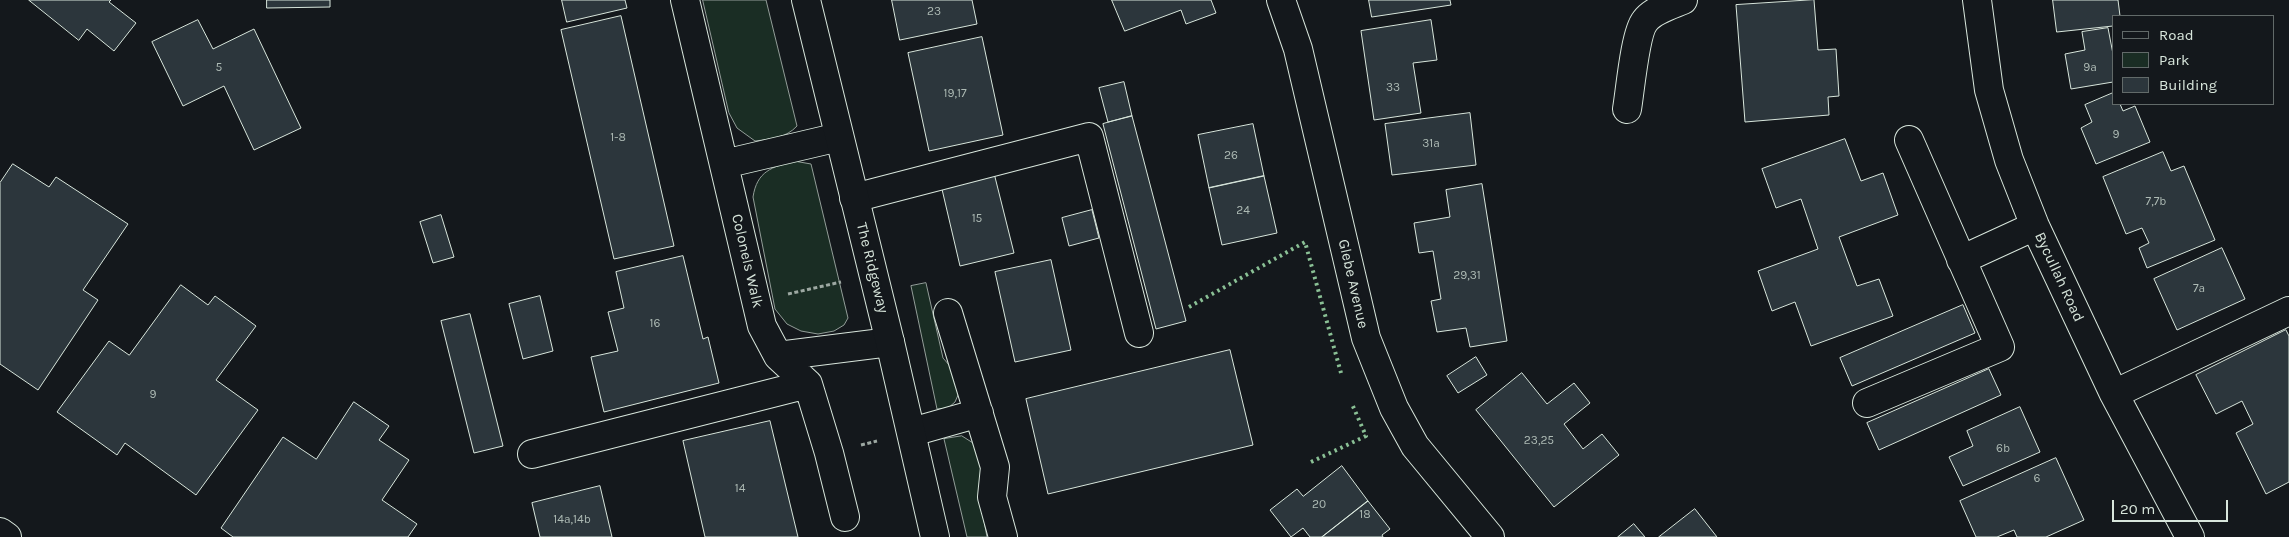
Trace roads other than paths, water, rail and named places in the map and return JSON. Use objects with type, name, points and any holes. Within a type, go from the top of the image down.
[{"type":"street","name":"Colonels Walk","points":[[686,0],[762,326],[778,356],[808,384]]},
{"type":"street","name":"The Ridgeway","points":[[806,0],[912,432],[935,537]]},
{"type":"street","name":"Glebe Avenue","points":[[1281,0],[1298,50],[1366,338],[1378,371],[1394,408],[1415,446],[1490,537]]},
{"type":"street","points":[[1627,110],[1639,35],[1644,21],[1657,11],[1683,0]]},
{"type":"street","name":"Bycullah Road","points":[[1977,0],[1989,90],[2009,160],[2035,226],[2114,394],[2190,537]]},
{"type":"street","points":[[724,164],[839,137]]},
{"type":"street","points":[[854,198],[1089,137],[1139,333]]},
{"type":"street","points":[[1868,402],[2000,347],[1909,140]]},
{"type":"street","points":[[1961,260],[2035,226]]},
{"type":"street","points":[[2114,394],[2289,311]]},
{"type":"street","points":[[948,313],[996,467],[992,497],[1004,537]]},
{"type":"street","points":[[778,356],[890,342]]},
{"type":"street","points":[[532,454],[808,384],[829,453],[845,517]]},
{"type":"street","points":[[912,432],[980,413]]},
{"type":"street","points":[[0,532],[7,537]]}]
